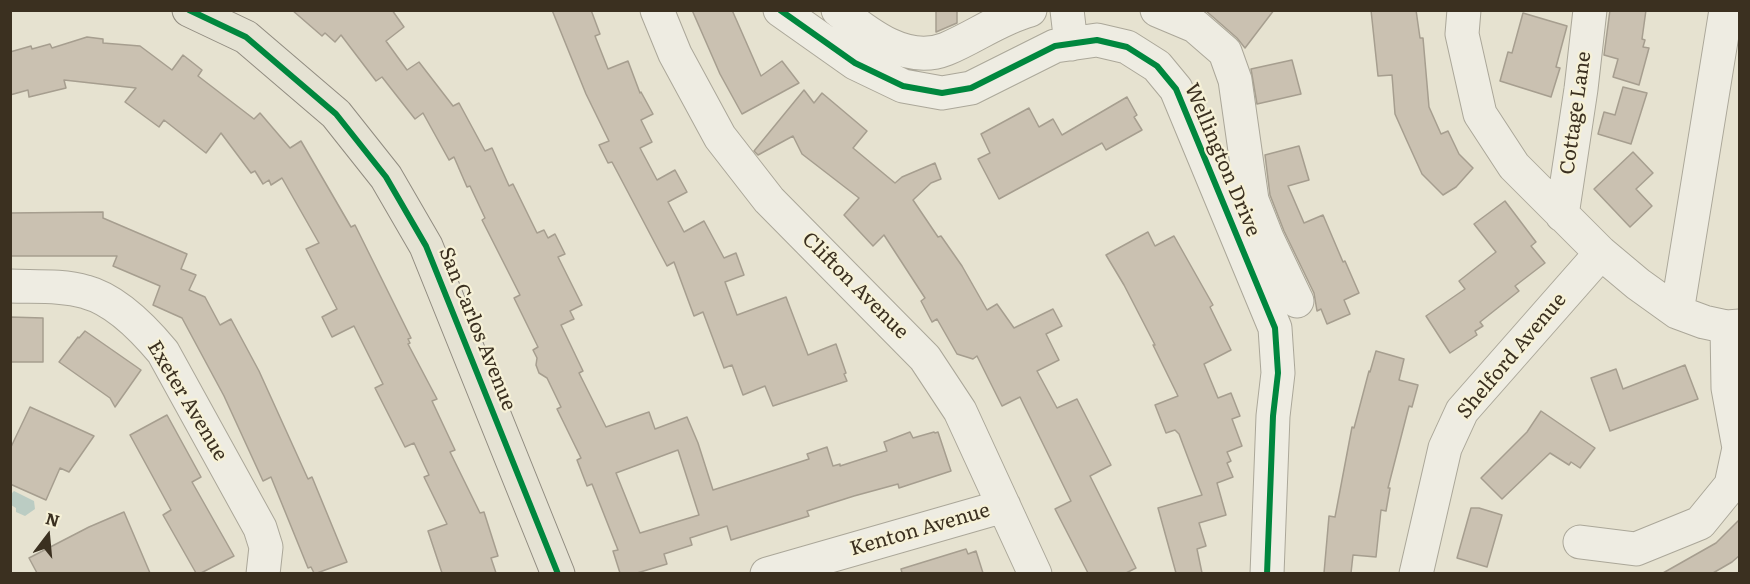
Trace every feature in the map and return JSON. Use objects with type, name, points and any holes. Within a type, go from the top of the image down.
[{"type":"main road","name":"San Carlos Avenue","points":[[189,10],[246,37],[336,114],[386,177],[426,246],[558,573]]},
{"type":"street","name":"Clifton Avenue","points":[[657,10],[675,54],[720,137],[769,200],[926,358],[960,411],[1035,573]]},
{"type":"street","name":"Wellington Drive","points":[[780,10],[855,63],[903,86],[942,93],[971,88],[1055,46],[1097,40],[1126,47],[1157,66],[1176,89],[1275,328],[1278,373],[1267,573]]},
{"type":"street","points":[[838,10],[879,41],[905,51],[930,52],[945,49],[995,24],[1030,10]]},
{"type":"street","points":[[1068,10],[1071,44]]},
{"type":"street","points":[[1157,10],[1195,26],[1225,52],[1235,80],[1252,200],[1297,301]]},
{"type":"street","points":[[1464,10],[1462,34],[1480,114],[1514,166],[1600,253],[1638,284],[1677,312],[1704,322],[1733,327],[1728,388],[1739,448],[1731,485],[1700,523],[1636,549],[1580,542]]},
{"type":"street","name":"Cottage Lane","points":[[1562,215],[1581,90],[1590,10]]},
{"type":"street","points":[[1677,312],[1726,10]]},
{"type":"street","name":"Shelford Avenue","points":[[1416,573],[1445,448],[1462,411],[1600,253]]},
{"type":"street","name":"Exeter Avenue","points":[[10,286],[71,288],[96,295],[124,313],[155,342],[163,352],[260,528],[266,547],[262,573]]},
{"type":"street","name":"Kenton Avenue","points":[[767,573],[1004,506]]},
{"type":"shaded area","points":[[14,491],[34,501],[35,509],[25,516],[16,512],[16,508],[11,505],[11,494]]},
{"type":"building","points":[[292,10],[392,10],[404,27],[386,41],[407,70],[419,62],[453,106],[459,103],[485,151],[492,148],[509,186],[513,184],[537,233],[544,230],[548,238],[555,234],[565,254],[558,257],[582,305],[570,311],[574,319],[561,325],[583,371],[579,373],[606,427],[649,412],[655,429],[687,417],[713,490],[809,459],[807,454],[827,447],[833,466],[840,464],[840,466],[887,451],[884,442],[910,432],[913,438],[938,432],[951,471],[899,488],[898,484],[854,496],[807,511],[809,516],[731,540],[727,526],[690,538],[692,545],[664,554],[667,564],[637,573],[620,573],[613,551],[618,550],[592,484],[587,486],[577,460],[581,458],[557,409],[561,407],[547,378],[539,373],[536,365],[537,358],[533,350],[538,347],[514,298],[520,295],[482,220],[485,218],[470,186],[467,187],[454,157],[449,160],[423,113],[415,119],[382,77],[376,81],[341,35],[335,42],[325,33],[322,36]],"holes":[[[678,450],[699,515],[640,533],[616,473]]]},
{"type":"building","points":[[552,10],[591,10],[600,34],[595,36],[608,69],[628,61],[640,93],[653,114],[641,120],[652,142],[640,148],[657,180],[675,170],[687,192],[668,202],[684,232],[704,221],[724,258],[736,253],[744,275],[725,282],[737,315],[786,297],[808,355],[836,344],[847,381],[773,406],[765,386],[743,395],[732,365],[724,368],[703,312],[694,316],[674,262],[667,266],[612,162],[608,163],[599,145],[609,141],[586,94]]},
{"type":"building","points":[[692,10],[732,10],[761,76],[782,61],[799,83],[742,114],[720,74]]},
{"type":"building","points":[[936,10],[957,10],[957,23],[936,32]]},
{"type":"building","points":[[1205,10],[1274,10],[1245,48]]},
{"type":"building","points":[[1371,10],[1416,10],[1420,38],[1423,38],[1429,107],[1441,134],[1448,131],[1459,154],[1473,168],[1456,187],[1443,195],[1422,174],[1395,114],[1392,75],[1378,76]]},
{"type":"building","points":[[1610,10],[1646,10],[1642,39],[1645,40],[1643,47],[1649,48],[1639,85],[1613,77],[1618,59],[1604,55]]},
{"type":"building","points":[[1523,13],[1567,26],[1556,67],[1560,68],[1551,97],[1500,81],[1508,52],[1512,53]]},
{"type":"building","points":[[87,37],[103,39],[103,43],[140,46],[172,70],[183,55],[202,70],[198,76],[254,119],[260,113],[290,148],[301,141],[351,227],[355,225],[411,338],[408,339],[410,343],[408,344],[437,399],[432,401],[455,450],[450,452],[480,513],[484,512],[498,556],[491,558],[496,573],[442,573],[428,531],[447,524],[424,477],[429,475],[414,443],[405,447],[375,388],[383,384],[354,326],[332,337],[322,317],[337,309],[306,249],[319,243],[282,178],[271,185],[269,180],[263,184],[255,171],[251,173],[221,133],[206,153],[164,120],[159,127],[125,102],[136,88],[64,80],[66,88],[29,97],[28,90],[10,95],[10,52],[50,44],[52,48]]},
{"type":"building","points":[[1292,60],[1301,94],[1257,104],[1251,69]]},
{"type":"building","points":[[1623,87],[1647,93],[1631,144],[1598,134],[1604,112],[1615,115]]},
{"type":"building","points":[[804,90],[814,103],[822,93],[867,131],[853,148],[895,183],[902,177],[935,163],[941,179],[931,183],[913,200],[938,237],[941,236],[962,266],[987,310],[997,304],[1014,328],[1053,309],[1062,326],[1046,334],[1059,360],[1037,371],[1057,408],[1077,399],[1111,465],[1090,476],[1136,568],[1126,573],[1088,573],[1055,509],[1071,501],[1020,397],[1002,406],[977,356],[973,359],[957,354],[937,319],[932,322],[921,301],[925,298],[884,235],[873,246],[844,215],[859,198],[802,154],[793,136],[758,155],[754,151]]},
{"type":"building","points":[[1127,97],[1137,115],[1134,117],[1142,130],[1106,150],[1102,143],[999,199],[978,159],[990,153],[981,134],[1029,108],[1039,127],[1053,119],[1062,135]]},
{"type":"building","points":[[1299,146],[1309,180],[1288,186],[1304,223],[1323,215],[1359,293],[1344,300],[1350,314],[1327,324],[1321,309],[1317,311],[1314,293],[1284,231],[1270,195],[1265,155]]},
{"type":"building","points":[[1633,152],[1653,173],[1636,189],[1652,206],[1630,227],[1594,189]]},
{"type":"building","points":[[1505,201],[1536,242],[1531,246],[1545,263],[1515,286],[1519,291],[1480,322],[1483,326],[1475,331],[1477,335],[1450,353],[1426,316],[1465,289],[1459,281],[1496,252],[1474,224]]},
{"type":"building","points":[[103,212],[103,218],[187,254],[181,269],[196,275],[189,290],[205,297],[220,325],[231,319],[259,371],[308,479],[312,477],[347,562],[317,573],[314,573],[311,567],[308,568],[271,477],[263,481],[224,396],[182,318],[153,305],[160,286],[113,266],[117,256],[10,256],[10,213]]},
{"type":"building","points":[[1148,232],[1155,246],[1174,236],[1213,305],[1210,307],[1231,350],[1204,364],[1218,398],[1231,393],[1240,416],[1232,419],[1242,446],[1227,452],[1231,461],[1227,463],[1233,477],[1217,483],[1226,515],[1199,523],[1206,546],[1197,549],[1202,573],[1176,573],[1158,508],[1202,495],[1179,434],[1175,430],[1166,433],[1155,405],[1178,396],[1153,345],[1155,345],[1106,255]]},
{"type":"building","points":[[10,317],[43,318],[43,362],[10,362]]},
{"type":"building","points":[[85,331],[141,370],[115,407],[110,398],[59,362]]},
{"type":"building","points":[[1376,351],[1404,359],[1399,380],[1418,385],[1412,407],[1409,406],[1388,488],[1390,488],[1386,511],[1381,510],[1376,557],[1353,555],[1351,573],[1324,573],[1329,516],[1335,517],[1352,427],[1354,428]]},
{"type":"building","points":[[1685,365],[1698,399],[1610,431],[1591,378],[1616,369],[1623,389]]},
{"type":"building","points":[[30,407],[94,436],[69,472],[60,468],[46,500],[10,484],[10,449]]},
{"type":"building","points":[[1541,411],[1595,448],[1580,468],[1571,462],[1569,465],[1550,453],[1502,499],[1481,478],[1527,432]]},
{"type":"building","points":[[167,415],[201,477],[192,482],[234,556],[201,573],[196,573],[163,515],[171,510],[130,435]]},
{"type":"building","points":[[1471,508],[1502,515],[1487,567],[1457,558]]},
{"type":"building","points":[[124,512],[150,573],[37,573],[29,558]]},
{"type":"building","points":[[1740,519],[1740,555],[1732,562],[1713,573],[1663,573],[1716,543]]},
{"type":"building","points":[[966,549],[968,554],[976,551],[983,573],[902,573],[901,569]]},
{"type":"cycle path","points":[[189,10],[246,37],[336,114],[386,177],[426,246],[558,574]]},
{"type":"cycle path","points":[[780,10],[855,63],[903,86],[942,93],[971,88],[1055,46],[1097,40],[1127,47],[1157,66],[1176,89],[1275,328],[1278,373],[1273,416],[1267,574]]}]
